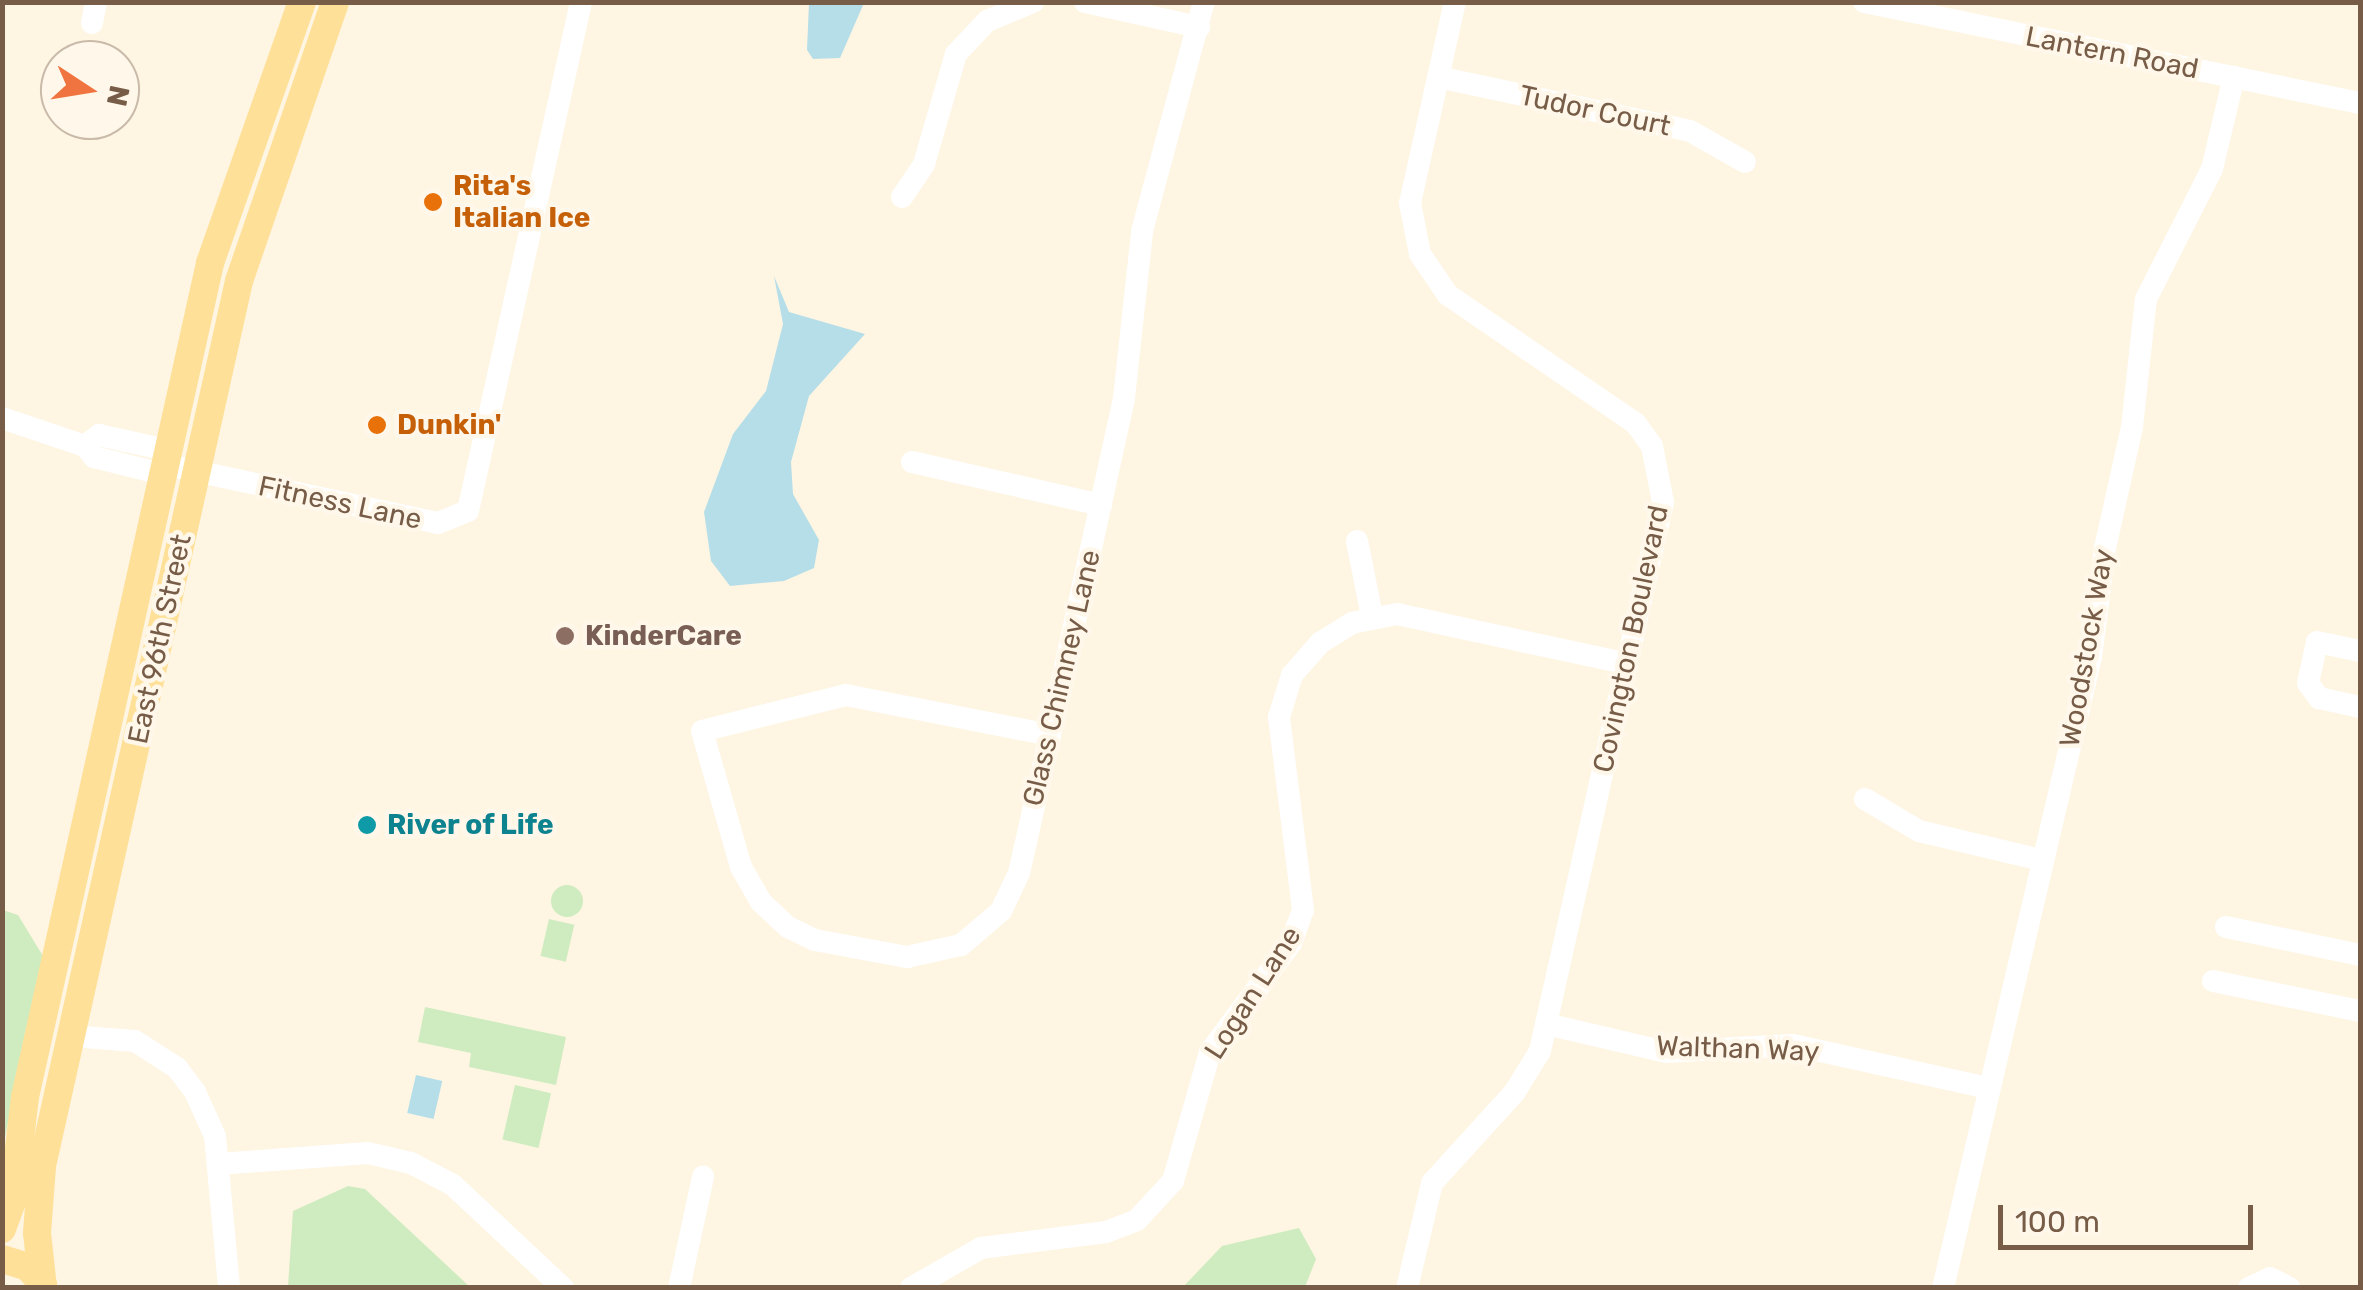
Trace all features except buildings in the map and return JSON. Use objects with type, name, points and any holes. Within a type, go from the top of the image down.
[{"type":"main road","name":"East 96th Street","points":[[2,1229],[71,886],[218,234],[302,2]]},
{"type":"main road","name":"East 96th Street","points":[[43,1286],[39,1187],[85,1035],[76,1007],[196,471],[251,233],[335,2]]},
{"type":"main road","points":[[71,886],[71,949],[56,1019],[85,1035]]},
{"type":"main road","points":[[2,1259],[28,1267],[43,1286]]},
{"type":"street","name":"Fitness Lane","points":[[2,418],[84,446],[94,457],[168,463],[438,523],[468,512],[580,2]]},
{"type":"street","points":[[902,197],[924,164],[956,54],[987,21],[1033,2]]},
{"type":"street","points":[[1085,2],[1199,27]]},
{"type":"street","name":"Glass Chimney Lane","points":[[1050,735],[846,695],[702,731],[742,867],[760,902],[788,927],[815,940],[907,957],[961,946],[1001,911],[1019,873],[1050,735],[1124,398],[1142,231],[1204,2]]},
{"type":"street","name":"Covington Boulevard","points":[[1407,1288],[1432,1184],[1514,1093],[1546,1024],[1663,502],[1652,446],[1614,404],[1462,304],[1433,278],[1412,230],[1410,204],[1455,2]]},
{"type":"street","name":"Lantern Road","points":[[1864,2],[1943,10],[2360,103]]},
{"type":"street","name":"Tudor Court","points":[[1438,77],[1690,132],[1745,162]]},
{"type":"street","name":"Woodstock Way","points":[[1943,1288],[2090,658],[2149,286],[2212,169],[2234,77]]},
{"type":"street","points":[[912,462],[1100,505]]},
{"type":"street","points":[[1358,542],[1372,616]]},
{"type":"street","name":"Logan Lane","points":[[911,1288],[980,1248],[1106,1232],[1137,1220],[1163,1196],[1182,1164],[1210,1052],[1292,943],[1303,910],[1279,743],[1283,695],[1320,642],[1372,616],[1420,618],[1628,664]]},
{"type":"street","points":[[2360,651],[2317,642],[2308,683],[2319,698],[2360,707]]},
{"type":"street","points":[[1865,799],[1919,831],[2042,860]]},
{"type":"street","points":[[2226,927],[2360,955]]},
{"type":"street","points":[[2213,981],[2360,1011]]},
{"type":"street","name":"Walthan Way","points":[[1546,1024],[1666,1052],[1794,1045],[1989,1088]]},
{"type":"street","points":[[85,1035],[135,1041],[177,1068],[209,1114],[218,1164],[229,1288]]},
{"type":"street","points":[[218,1164],[359,1154],[411,1163],[453,1185],[564,1288]]},
{"type":"street","points":[[679,1288],[704,1177]]},
{"type":"street","points":[[2249,1288],[2270,1278],[2290,1288]]},
{"type":"green space","points":[[567,885],[579,889],[583,901],[579,913],[567,917],[555,913],[551,901],[555,889]]},
{"type":"green space","points":[[3,910],[18,915],[43,956],[3,1147]]},
{"type":"green space","points":[[549,919],[574,925],[566,962],[540,956]]},
{"type":"green space","points":[[425,1007],[566,1037],[556,1085],[469,1067],[471,1053],[418,1042]]},
{"type":"green space","points":[[515,1085],[551,1093],[538,1148],[502,1140]]},
{"type":"green space","points":[[348,1186],[365,1189],[470,1287],[288,1287],[293,1211]]},
{"type":"green space","points":[[1299,1228],[1316,1259],[1305,1287],[1183,1287],[1222,1246]]},
{"type":"water","points":[[809,3],[864,3],[840,58],[813,59],[807,50]]},
{"type":"water","points":[[774,276],[789,312],[865,334],[809,396],[791,462],[793,494],[819,540],[814,568],[784,581],[730,586],[711,561],[704,512],[733,434],[766,391],[783,324]]},
{"type":"water","points":[[416,1075],[442,1081],[434,1119],[407,1113]]},
{"type":"place","name":"Rita's Italian Ice","points":[[433,202]]},
{"type":"place","name":"Dunkin'","points":[[377,425]]},
{"type":"place","name":"KinderCare","points":[[565,636]]},
{"type":"place","name":"River of Life","points":[[367,825]]}]
